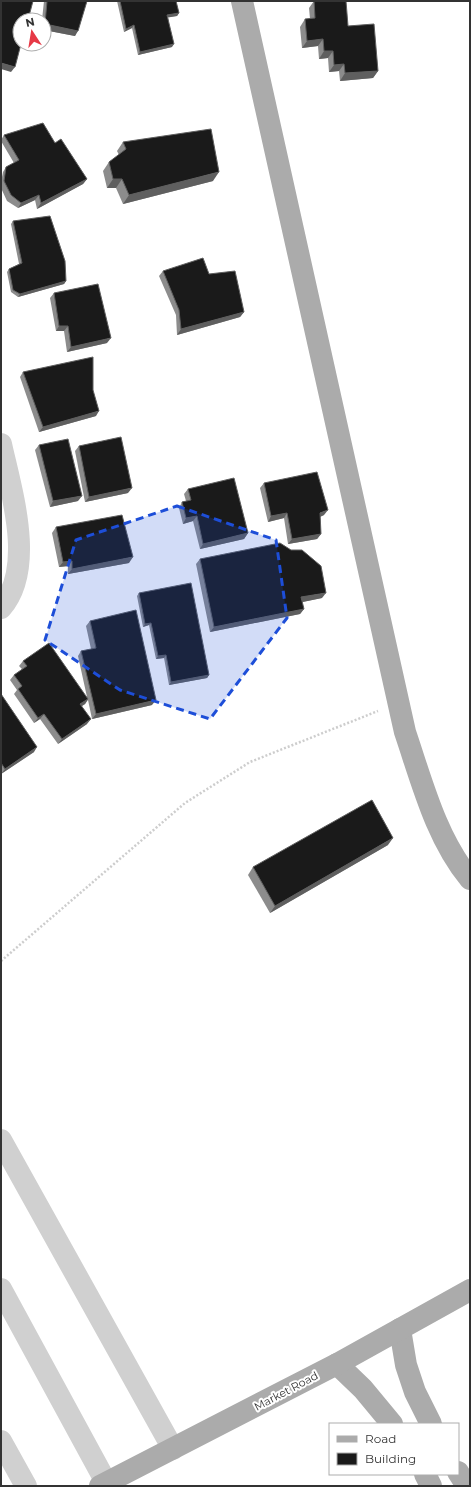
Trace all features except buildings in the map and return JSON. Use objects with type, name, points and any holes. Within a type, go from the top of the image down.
[{"type":"main road","points":[[242,1],[405,732],[436,822],[450,849],[470,879]]},
{"type":"main road","name":"Market Road","points":[[103,1485],[336,1364],[470,1290]]},
{"type":"main road","points":[[400,1329],[406,1365],[415,1392],[430,1423]]},
{"type":"main road","points":[[336,1364],[363,1389],[391,1423]]},
{"type":"main road","points":[[459,1474],[467,1486]]},
{"type":"main road","points":[[426,1475],[431,1486]]},
{"type":"street","points":[[1,608],[8,600],[18,568],[19,528],[2,451]]},
{"type":"street","points":[[1,1140],[173,1449]]},
{"type":"street","points":[[1,1289],[103,1485]]},
{"type":"street","points":[[1,1441],[26,1486]]},
{"type":"path","points":[[1,961],[185,803],[250,762],[398,703]]},
{"type":"highlighted area","points":[[177,506],[276,540],[287,618],[210,719],[120,690],[45,640],[76,540]]}]
